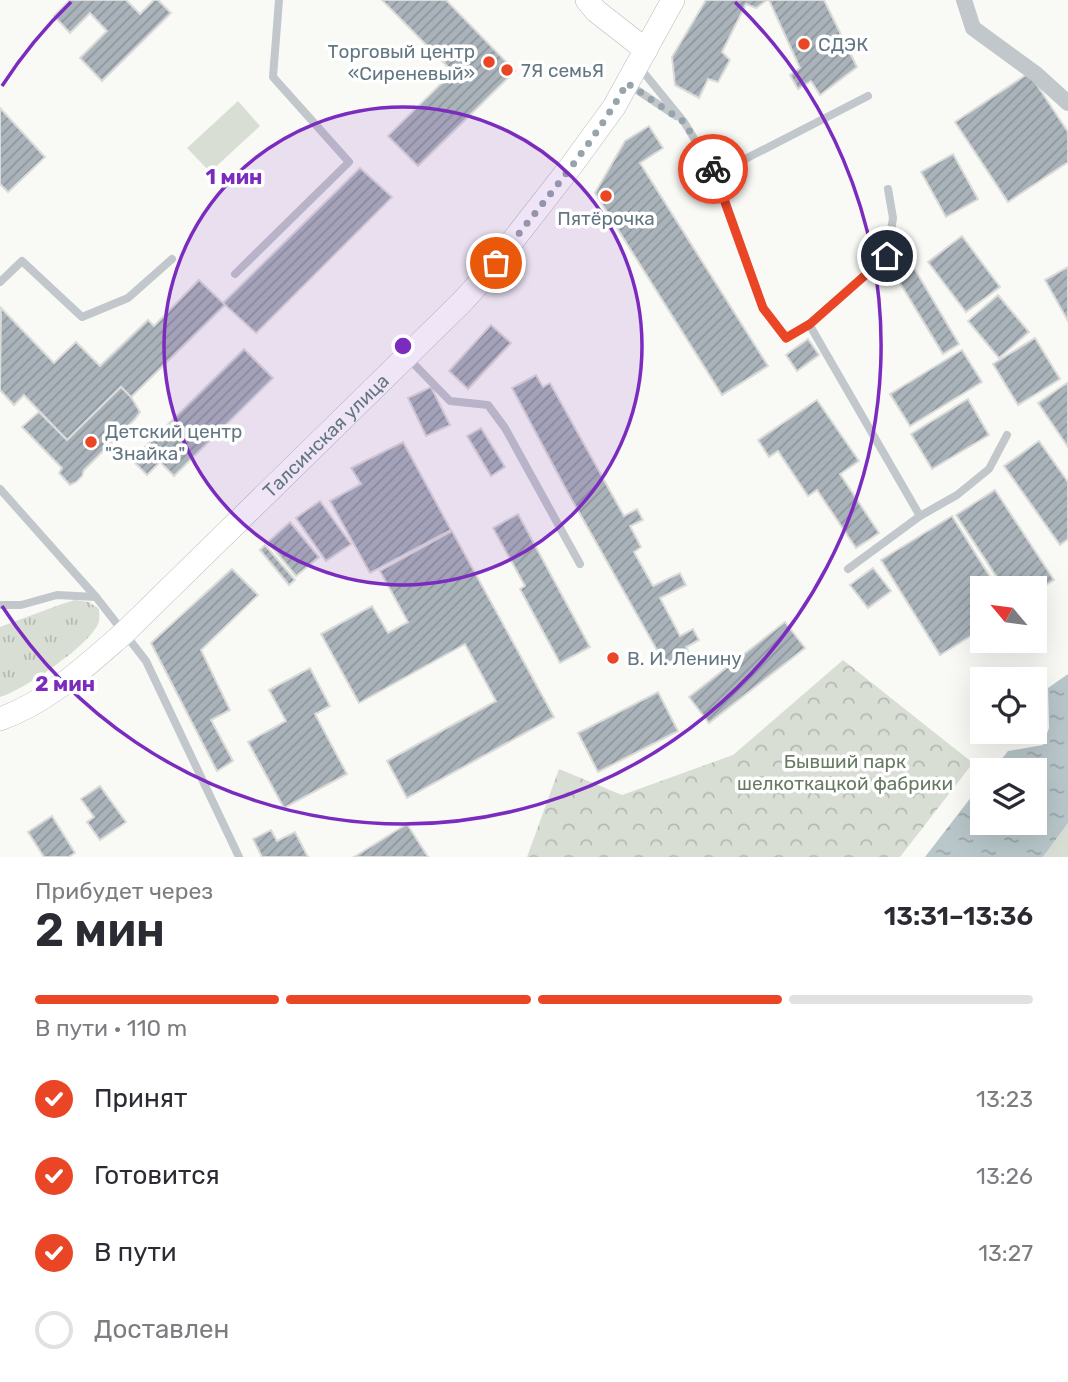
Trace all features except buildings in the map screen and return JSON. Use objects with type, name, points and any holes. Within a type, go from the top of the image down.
[{"type":"main road","points":[[587,0],[637,66]]},
{"type":"main road","name":"Талсинская улица","points":[[0,719],[22,711],[50,694],[124,633],[461,303],[483,279],[614,107],[673,0]]},
{"type":"street","points":[[964,0],[973,28],[1035,74],[1068,103]]},
{"type":"lane","points":[[235,274],[349,162],[273,77],[279,0]]},
{"type":"lane","points":[[637,66],[684,122]]},
{"type":"lane","points":[[637,66],[684,122],[716,174],[763,308],[786,338],[810,324],[887,256],[893,218],[888,189]]},
{"type":"lane","points":[[716,174],[868,96]]},
{"type":"lane","points":[[0,282],[22,261],[82,317],[128,298],[172,258]]},
{"type":"lane","points":[[810,324],[920,516]]},
{"type":"lane","points":[[407,356],[450,401],[488,405],[505,428],[580,564]]},
{"type":"lane","points":[[848,569],[920,516],[957,495],[989,469],[1007,435]]},
{"type":"lane","points":[[0,489],[96,597],[146,661],[239,857]]},
{"type":"lane","points":[[0,605],[21,606],[57,595],[96,597]]},
{"type":"green space","points":[[238,101],[260,126],[210,172],[187,148]]},
{"type":"green space","points":[[75,600],[89,602],[99,609],[99,621],[94,630],[56,665],[24,686],[0,697],[0,627]]},
{"type":"green space","name":"Бывший парк шелкоткацкой фабрики","points":[[843,660],[970,761],[970,767],[900,857],[527,857],[559,769],[622,795],[733,755]]},
{"type":"green space","points":[[1068,823],[1068,857],[1043,857]]},
{"type":"water","points":[[1068,674],[1068,823],[1043,857],[925,857],[970,799],[970,835],[1047,835],[1047,758],[1002,758],[1008,751],[1047,744],[1048,688]]},
{"type":"way so far","points":[[496,263],[614,107],[627,83],[684,122],[713,169]]},
{"type":"place","name":"СДЭК","points":[[804,44]]},
{"type":"place","name":"Торговый центр «Сиреневый»","points":[[489,62]]},
{"type":"place","name":"7Я семьЯ","points":[[507,70]]},
{"type":"place","name":"Пятёрочка","points":[[606,196]]},
{"type":"place","name":"Детский центр \"Знайка\"","points":[[91,442]]},
{"type":"place","name":"В. И. Ленину","points":[[613,658]]},
{"type":"route","points":[[713,169],[763,308],[786,338],[810,324],[887,256]]}]
